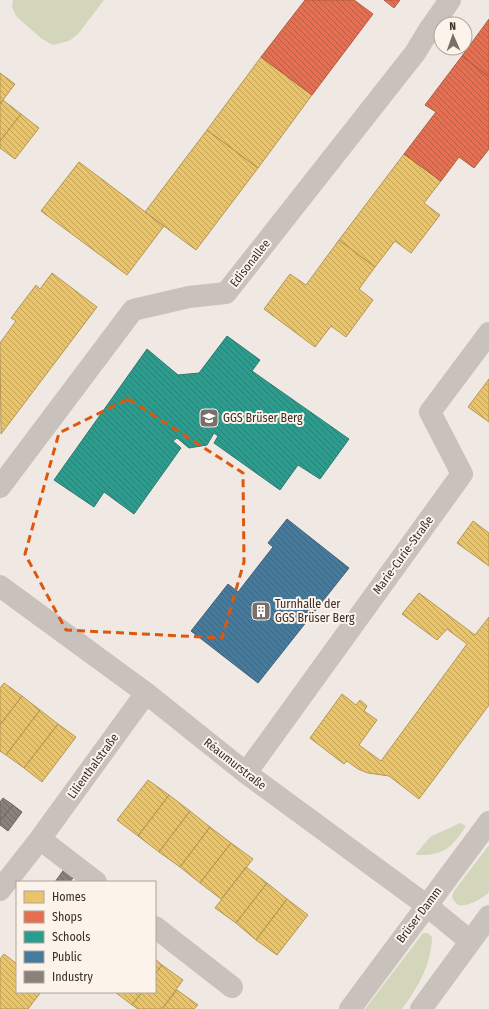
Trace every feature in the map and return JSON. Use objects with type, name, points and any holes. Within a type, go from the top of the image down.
[{"type":"street","name":"Edisonallee","points":[[0,487],[133,310],[188,297],[226,293],[416,53],[429,30],[450,0]]},
{"type":"street","name":"Marie-Curie-Straße","points":[[246,773],[462,474],[430,412],[489,333]]},
{"type":"street","name":"Réaumurstraße","points":[[0,586],[146,693],[246,773],[426,905],[470,941]]},
{"type":"street","name":"Lilienthalstraße","points":[[0,890],[40,839],[146,693]]},
{"type":"street","name":"Brüser Damm","points":[[350,1009],[489,822]]},
{"type":"street","points":[[40,839],[95,881]]},
{"type":"street","points":[[421,1009],[489,916]]},
{"type":"street","points":[[156,928],[232,987]]},
{"type":"highlighted area","points":[[128,399],[243,473],[244,562],[222,638],[66,630],[25,554],[59,433]]},
{"type":"green space","points":[[13,0],[104,0],[78,34],[69,41],[53,45],[42,39],[16,16],[12,6]]},
{"type":"green space","points":[[460,823],[466,826],[451,846],[445,850],[433,854],[415,855],[430,837]]},
{"type":"green space","points":[[489,845],[489,892],[475,902],[466,905],[458,905],[452,896],[454,891]]},
{"type":"green space","points":[[423,933],[428,933],[432,937],[427,966],[414,992],[402,1009],[365,1009]]},
{"type":"building: Homes","points":[[261,57],[312,95],[258,168],[207,130]]},
{"type":"building: Homes","points":[[0,73],[15,84],[0,104]]},
{"type":"building: Homes","points":[[3,100],[21,114],[0,141],[0,104]]},
{"type":"building: Homes","points":[[21,114],[39,128],[15,159],[0,148],[0,141]]},
{"type":"building: Homes","points":[[207,130],[258,168],[196,250],[145,212]]},
{"type":"building: Homes","points":[[404,154],[441,181],[424,203],[440,215],[411,253],[395,241],[375,267],[339,240]]},
{"type":"building: Homes","points":[[79,162],[164,226],[127,275],[41,211]]},
{"type":"building: Homes","points":[[339,240],[375,267],[359,289],[373,300],[346,337],[331,326],[315,347],[264,309],[290,274],[306,285]]},
{"type":"building: Homes","points":[[52,273],[97,307],[1,434],[0,343],[16,321],[11,318],[36,285],[40,289]]},
{"type":"building: Homes","points":[[489,379],[489,422],[468,407]]},
{"type":"building: Homes","points":[[473,521],[489,533],[489,566],[457,543]]},
{"type":"building: Homes","points":[[419,593],[475,635],[489,617],[489,705],[419,799],[389,776],[368,773],[358,769],[347,761],[344,764],[310,738],[342,694],[356,705],[360,700],[367,706],[364,711],[377,720],[359,745],[381,761],[467,644],[447,629],[437,640],[402,614]]},
{"type":"building: Homes","points":[[4,683],[22,696],[0,725],[0,688]]},
{"type":"building: Homes","points":[[22,696],[40,710],[6,755],[0,751],[0,725]]},
{"type":"building: Homes","points":[[40,710],[58,724],[24,768],[6,755]]},
{"type":"building: Homes","points":[[58,724],[76,737],[42,782],[24,768]]},
{"type":"building: Homes","points":[[148,780],[169,795],[138,836],[117,820]]},
{"type":"building: Homes","points":[[169,795],[190,811],[159,852],[138,836]]},
{"type":"building: Homes","points":[[190,811],[210,827],[180,867],[159,852]]},
{"type":"building: Homes","points":[[210,827],[231,843],[200,883],[180,867]]},
{"type":"building: Homes","points":[[231,843],[253,859],[221,899],[200,883]]},
{"type":"building: Homes","points":[[246,867],[267,883],[236,923],[215,908]]},
{"type":"building: Homes","points":[[267,883],[287,899],[256,940],[236,923]]},
{"type":"building: Homes","points":[[287,899],[308,915],[277,955],[256,940]]},
{"type":"building: Homes","points":[[4,954],[16,963],[16,993],[40,993],[28,1009],[0,1009],[0,959]]},
{"type":"building: Homes","points":[[156,960],[162,965],[156,973]]},
{"type":"building: Homes","points":[[162,965],[183,980],[162,1009],[138,1009],[132,1005],[141,993],[156,993],[156,973]]},
{"type":"building: Homes","points":[[177,990],[198,1005],[194,1009],[162,1009]]},
{"type":"building: Homes","points":[[116,993],[141,993],[132,1005]]},
{"type":"building: Shops","points":[[305,0],[354,0],[373,14],[312,95],[261,57]]},
{"type":"building: Shops","points":[[384,0],[400,0],[394,8]]},
{"type":"building: Shops","points":[[489,19],[489,77],[462,56],[473,56],[473,41]]},
{"type":"building: Shops","points":[[462,56],[489,77],[489,149],[474,168],[459,157],[441,181],[404,154],[436,112],[425,105]]},
{"type":"building: Schools","name":"GGS Brüser Berg","points":[[227,336],[260,360],[252,371],[349,439],[320,479],[298,465],[280,490],[214,443],[218,436],[214,433],[207,445],[189,448],[177,438],[173,441],[181,448],[134,514],[104,492],[94,507],[54,480],[147,349],[178,375],[199,373]]},
{"type":"building: Public","name":"Turnhalle der GGS Brüser Berg","points":[[287,519],[349,568],[258,683],[191,631],[228,584],[238,592],[273,547],[268,543]]},
{"type":"building: Industry","points":[[3,798],[13,805],[0,821],[0,802]]},
{"type":"building: Industry","points":[[13,805],[22,812],[8,831],[0,825],[0,821]]},
{"type":"building: Industry","points":[[65,868],[75,875],[71,881],[56,881]]},
{"type":"place","name":"GGS Brüser Berg","points":[[209,418]]},
{"type":"place","name":"Turnhalle der GGS Brüser Berg","points":[[261,611]]}]
